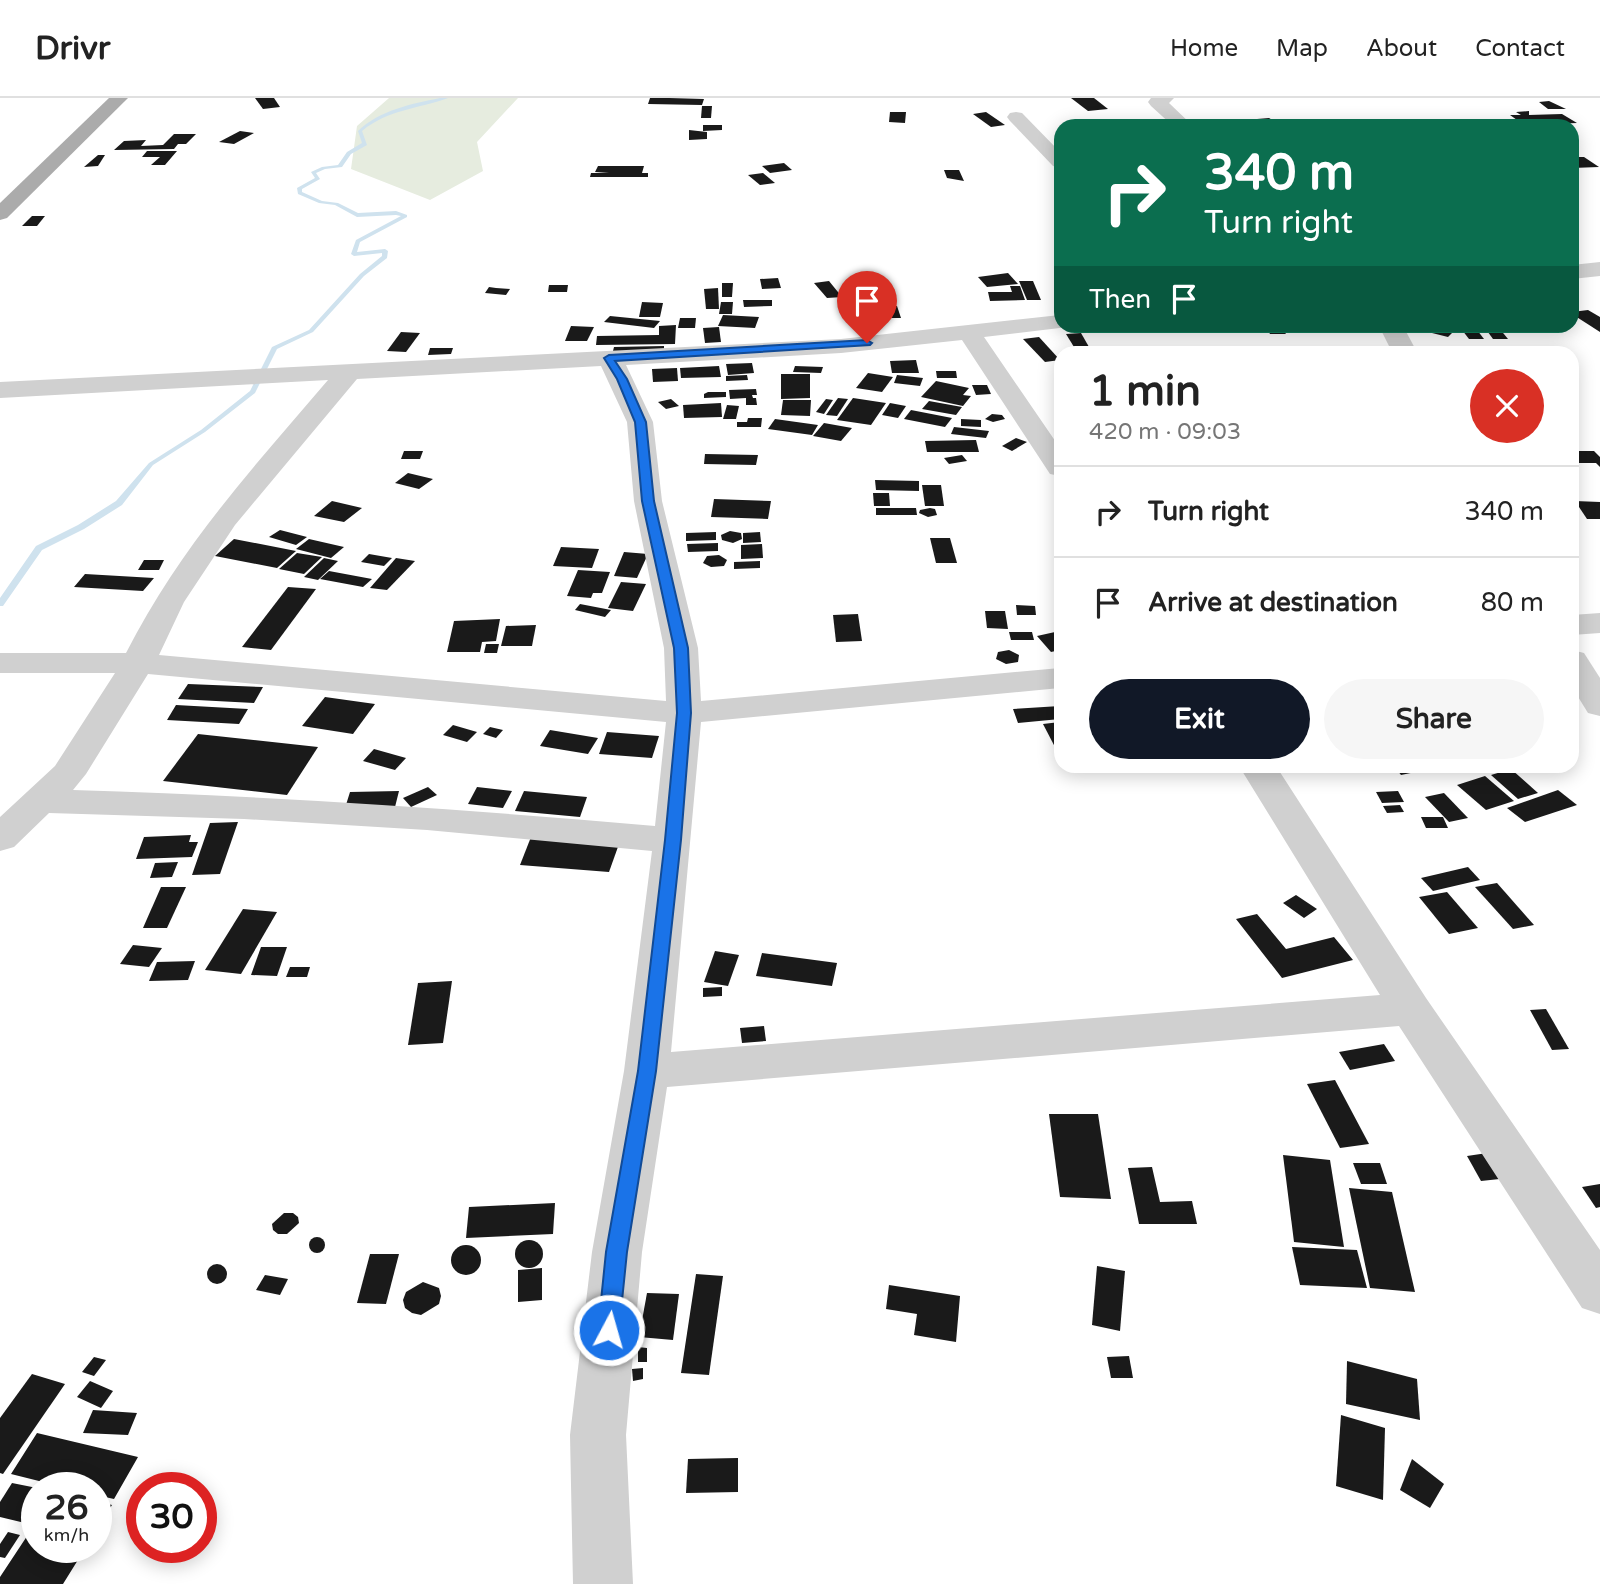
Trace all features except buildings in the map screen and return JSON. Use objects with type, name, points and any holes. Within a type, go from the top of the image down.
[{"type":"main road","points":[[0,214],[119,98]]},
{"type":"street","points":[[1165,98],[1157,102],[1176,119]]},
{"type":"street","points":[[1016,117],[1054,156]]},
{"type":"street","points":[[1579,271],[1600,269]]},
{"type":"street","points":[[0,390],[841,346],[1054,323]]},
{"type":"street","points":[[968,331],[1054,459]]},
{"type":"street","points":[[603,1584],[598,1435],[617,1252],[647,1071],[673,840],[684,713],[681,648],[648,501],[640,422],[622,379],[609,358]]},
{"type":"street","points":[[0,838],[68,774],[138,663],[168,601],[224,520],[350,371]]},
{"type":"street","points":[[1579,624],[1600,623]]},
{"type":"street","points":[[0,663],[138,663],[684,713],[1054,679]]},
{"type":"street","points":[[1579,672],[1600,706]]},
{"type":"street","points":[[1261,773],[1411,1009],[1600,1292]]},
{"type":"street","points":[[41,801],[270,808],[427,818],[673,840]]},
{"type":"street","points":[[647,1071],[1411,1009]]},
{"type":"shaded area","points":[[389,98],[518,98],[477,142],[483,171],[430,200],[351,169],[357,126]]},
{"type":"waterway","points":[[0,604],[39,548],[81,527],[119,503],[151,464],[203,431],[253,392],[274,348],[311,331],[362,275],[385,257],[385,251],[354,254],[358,241],[405,216],[396,213],[357,215],[336,204],[321,202],[300,193],[299,188],[318,178],[313,173],[340,166],[349,153],[365,144],[360,131],[368,124],[400,109],[446,98]]},
{"type":"route","points":[[609,1330],[617,1252],[647,1071],[673,840],[684,713],[681,648],[653,529],[640,422],[622,379],[609,358],[867,343]]}]
